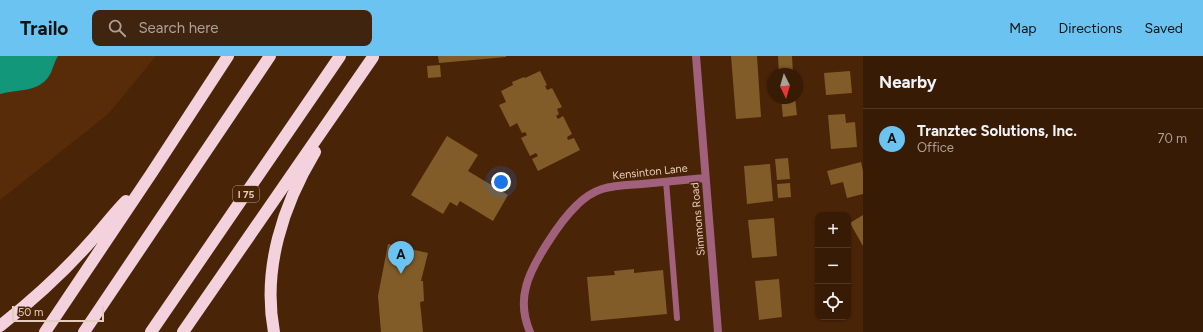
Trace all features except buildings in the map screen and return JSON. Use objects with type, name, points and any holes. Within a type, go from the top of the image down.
[{"type":"highway","points":[[45,332],[228,56]]},
{"type":"highway","points":[[84,332],[270,56]]},
{"type":"highway","name":"I 75","points":[[151,332],[340,56]]},
{"type":"highway","points":[[183,332],[373,57]]},
{"type":"highway","points":[[274,332],[271,297],[272,269],[277,242],[285,215],[295,190],[313,156],[373,57]]},
{"type":"highway","points":[[0,326],[53,281],[92,241],[121,205],[151,174]]},
{"type":"street","name":"Simmons Road","points":[[696,56],[718,332]]},
{"type":"street","name":"Kensinton Lane","points":[[530,332],[524,308],[524,298],[529,278],[564,219],[577,204],[592,193],[606,188],[705,178]]},
{"type":"lane","points":[[666,182],[677,318]]},
{"type":"shaded area","points":[[0,56],[156,56],[108,114],[0,200]]},
{"type":"water","points":[[0,56],[58,56],[49,76],[39,85],[27,90],[0,94]]},
{"type":"place","name":"Tranztec Solutions, Inc.","points":[[401,274]]}]
